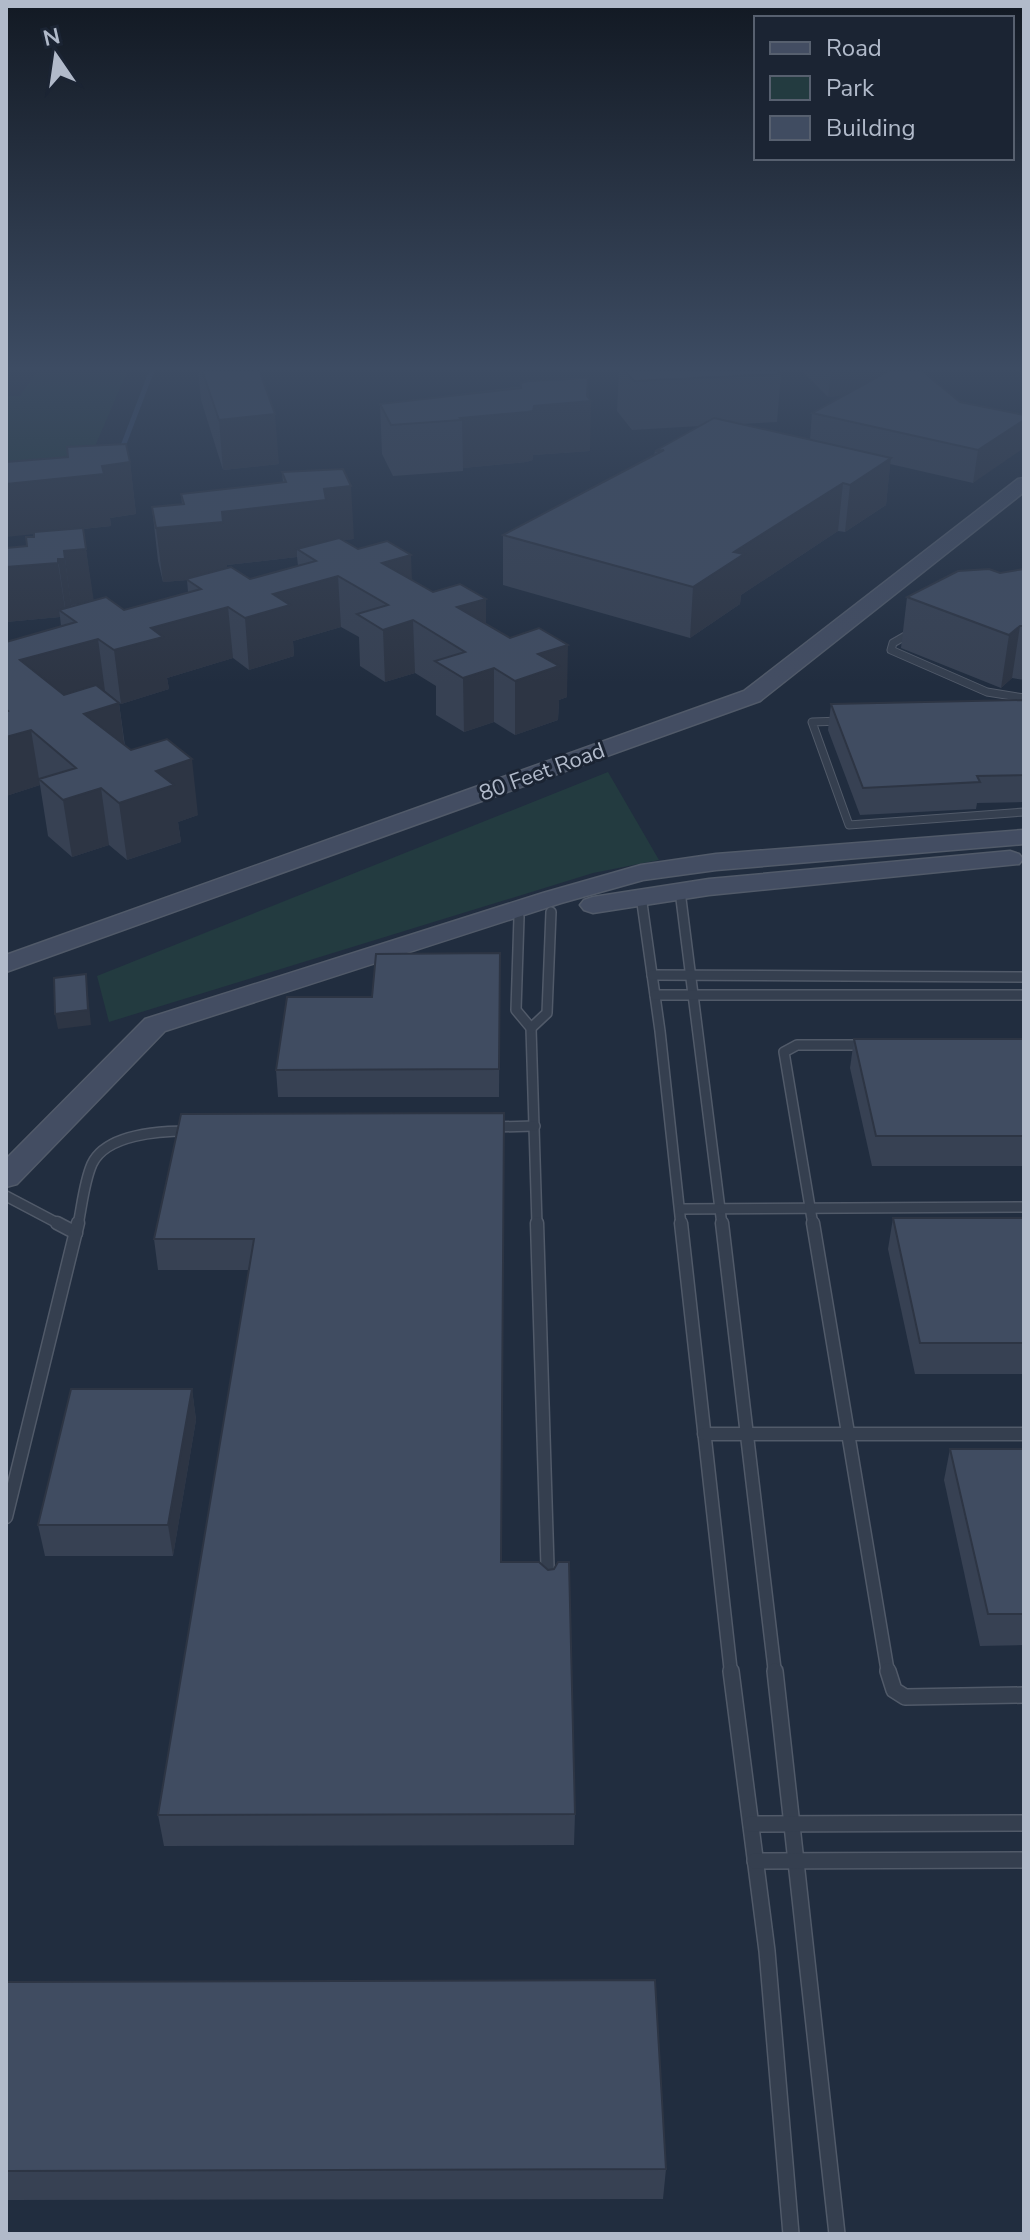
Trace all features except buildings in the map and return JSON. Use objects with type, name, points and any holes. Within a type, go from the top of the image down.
[{"type":"street","name":"80 Feet Road","points":[[6,964],[752,696],[1024,483]]},
{"type":"street","name":"80 Feet Road","points":[[6,985],[774,705],[1024,504]]},
{"type":"street","points":[[6,1177],[155,1025],[512,916],[641,873],[716,862],[1024,837]]},
{"type":"street","points":[[512,916],[680,891],[1024,858]]},
{"type":"lane","points":[[928,625],[893,643],[891,650],[987,692],[1024,698]]},
{"type":"lane","points":[[857,721],[812,722],[849,825],[1024,812]]},
{"type":"lane","points":[[680,891],[749,1435],[837,2234]]},
{"type":"lane","points":[[641,896],[681,1209],[704,1434],[767,1951],[791,2234]]},
{"type":"lane","points":[[531,1028],[547,1013],[551,912]]},
{"type":"lane","points":[[512,916],[516,1010],[531,1028],[548,1593]]},
{"type":"lane","points":[[652,975],[1024,977]]},
{"type":"lane","points":[[655,995],[1024,995]]},
{"type":"lane","points":[[873,1045],[797,1045],[784,1052],[889,1680],[894,1690],[905,1697],[1024,1695]]},
{"type":"lane","points":[[487,1127],[535,1126]]},
{"type":"lane","points":[[6,1517],[93,1162],[114,1142],[153,1131],[201,1131]]},
{"type":"lane","points":[[6,1196],[76,1233]]},
{"type":"lane","points":[[681,1209],[1024,1207]]},
{"type":"lane","points":[[704,1434],[1024,1434]]},
{"type":"lane","points":[[751,1824],[1024,1823]]},
{"type":"lane","points":[[755,1861],[1024,1860]]},
{"type":"green space","points":[[608,772],[659,860],[593,873],[109,1022],[97,976]]}]
